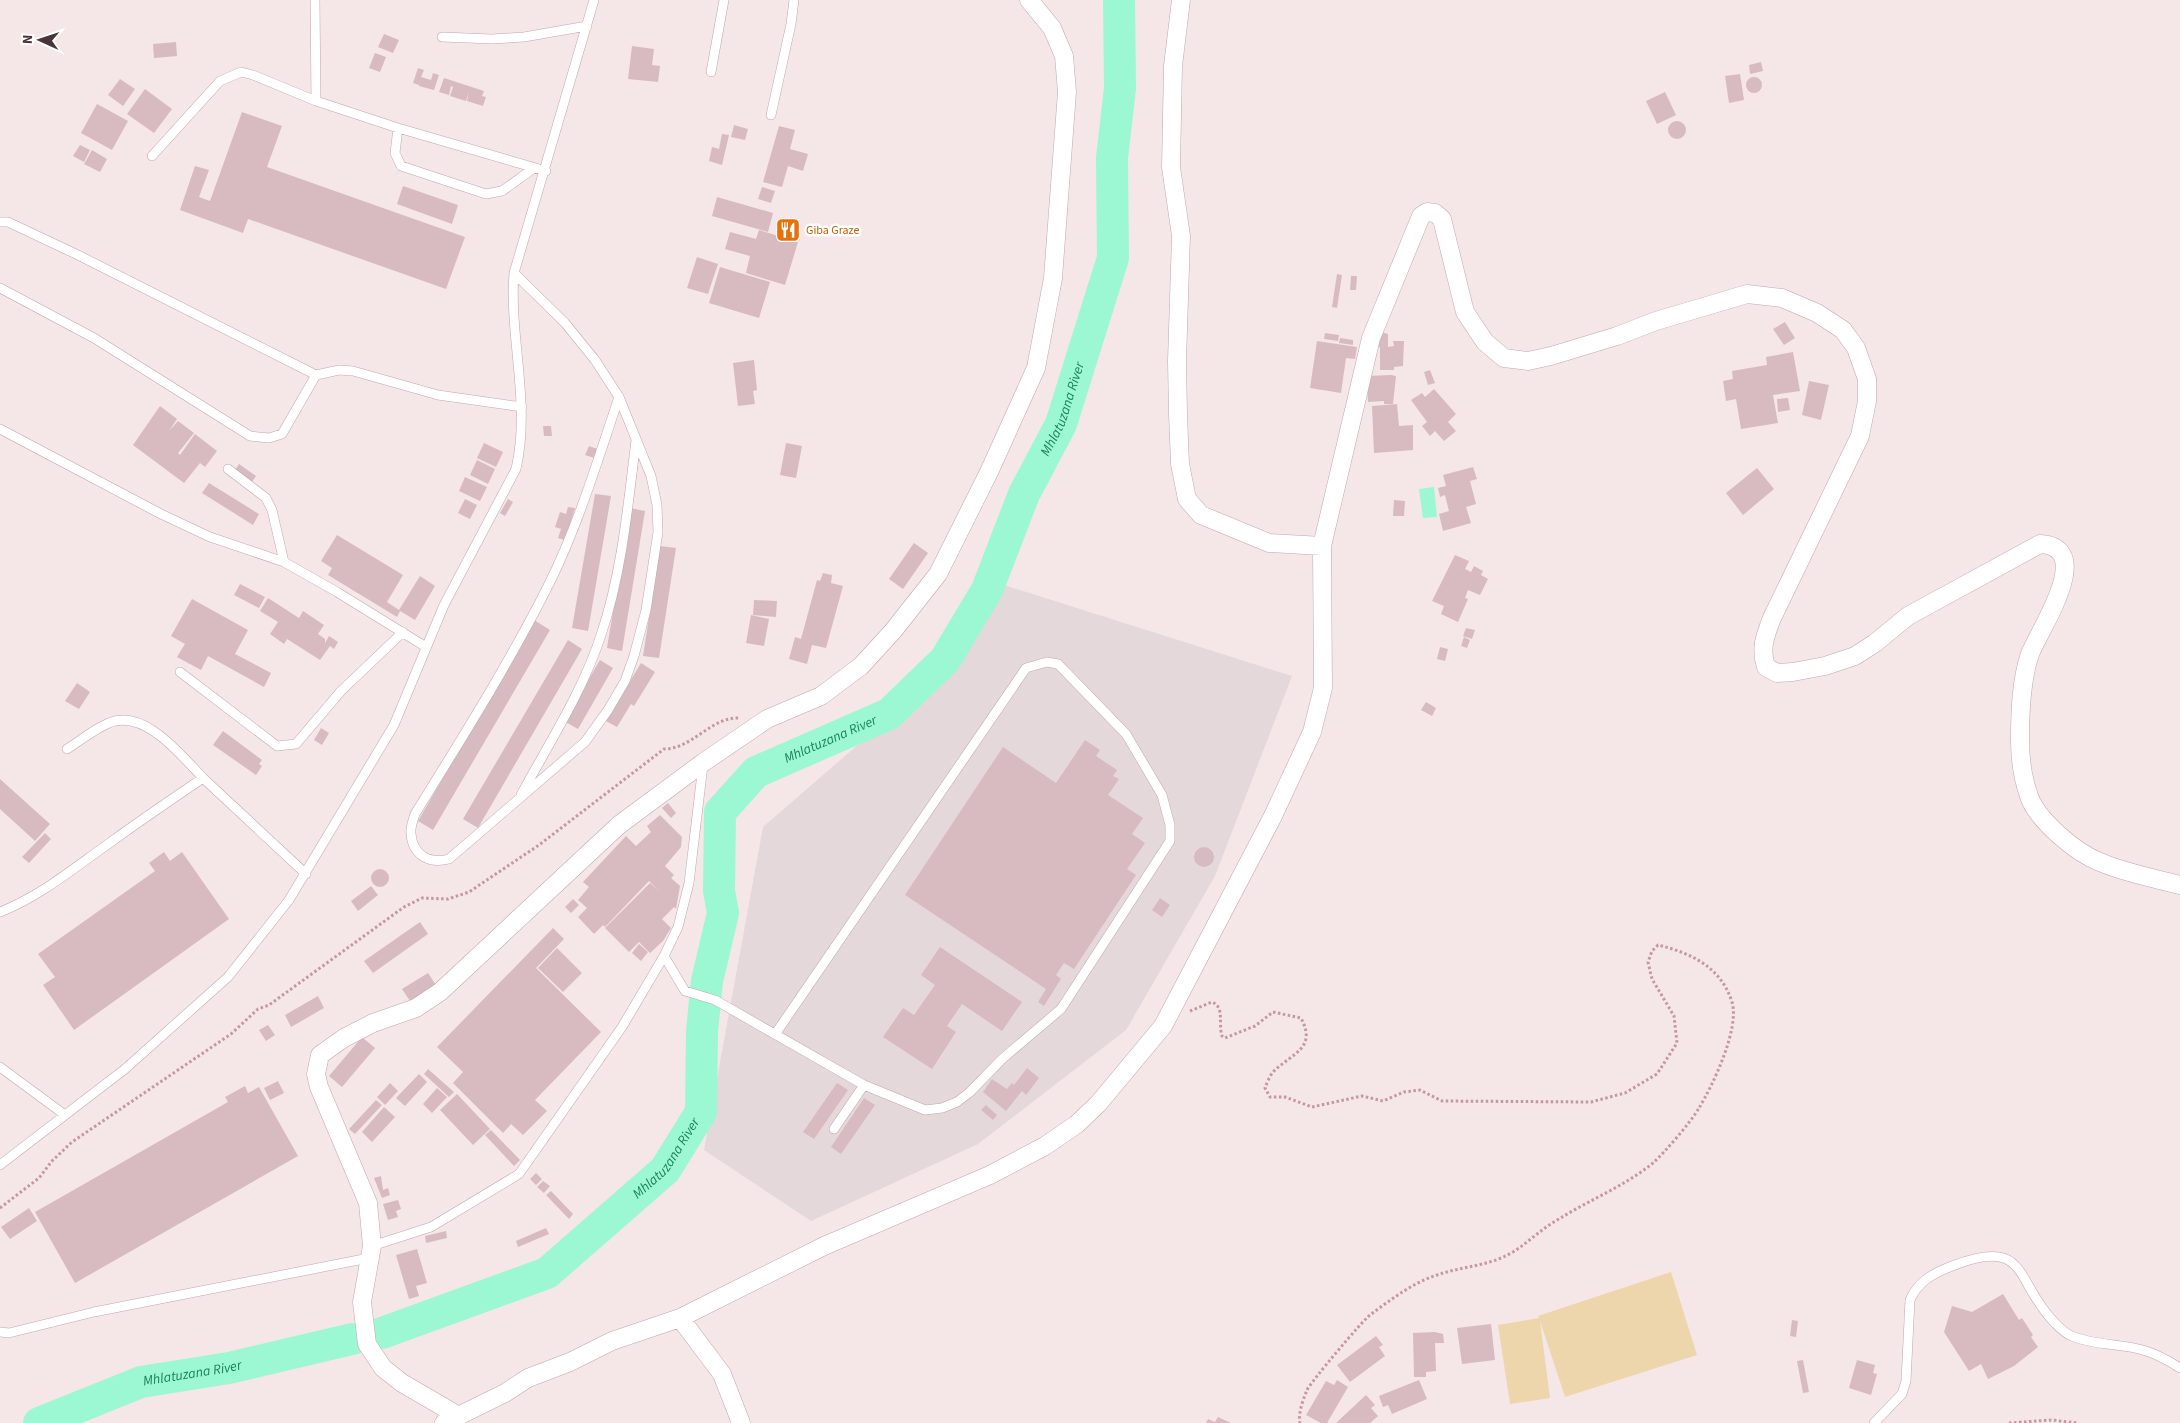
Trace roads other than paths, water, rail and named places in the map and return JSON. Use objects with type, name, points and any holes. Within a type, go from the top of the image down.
[{"type":"street","points":[[1029,0],[1052,28],[1064,56],[1067,92],[1053,278],[1036,368],[990,472],[938,574],[893,631],[861,666],[821,696],[767,719],[704,762],[619,826],[440,992],[416,1008],[373,1023],[344,1038],[320,1054],[316,1074],[319,1087],[368,1203],[370,1252],[362,1302],[367,1344],[383,1368],[402,1383],[450,1419],[505,1393],[528,1378],[570,1362],[612,1341],[680,1318],[824,1246],[982,1179],[1045,1146],[1077,1124],[1098,1104],[1163,1026],[1273,816],[1312,732],[1322,688],[1322,546],[1371,338],[1415,226],[1421,216],[1427,212],[1435,213],[1442,219],[1466,312],[1485,342],[1504,358],[1528,361],[1551,356],[1617,336],[1656,321],[1747,294],[1782,298],[1817,313],[1844,330],[1856,348],[1867,379],[1868,401],[1860,436],[1762,643],[1762,655],[1766,667],[1777,673],[1793,672],[1825,666],[1855,656],[1875,643],[1908,616],[2040,544],[2049,545],[2058,550],[2065,562],[2064,581],[2030,654],[2022,691],[2020,741],[2023,773],[2030,798],[2051,828],[2074,848],[2100,862],[2180,885]]},
{"type":"street","points":[[1181,0],[1173,66],[1171,167],[1181,236],[1177,361],[1178,414],[1180,464],[1187,499],[1201,515],[1269,543],[1322,546]]},
{"type":"street","points":[[680,1318],[722,1374],[741,1423]]},
{"type":"lane","points":[[315,0],[316,101]]},
{"type":"lane","points":[[0,1165],[126,1069],[228,977],[289,900],[394,725],[444,605],[516,469],[521,447],[522,407],[513,304],[514,273],[546,171],[594,0]]},
{"type":"lane","points":[[711,72],[724,0]]},
{"type":"lane","points":[[771,115],[791,24],[794,0]]},
{"type":"lane","points":[[442,37],[492,39],[524,37],[587,26]]},
{"type":"lane","points":[[152,156],[220,81],[241,72],[253,75],[316,101],[398,128],[546,171]]},
{"type":"lane","points":[[398,128],[395,153],[401,166],[486,194],[502,191],[534,168]]},
{"type":"lane","points":[[0,222],[8,222],[76,254],[316,375],[339,370],[353,371],[438,395],[522,407]]},
{"type":"lane","points":[[514,273],[565,322],[595,360],[619,397],[651,476],[657,505],[658,532],[646,610],[634,656],[625,681],[608,710],[585,742],[449,859],[437,862],[424,857],[415,849],[410,833],[415,814],[505,668],[550,581],[576,520],[619,397]]},
{"type":"lane","points":[[0,288],[94,338],[250,436],[269,438],[282,434],[316,375]]},
{"type":"lane","points":[[0,429],[202,533],[284,562],[426,647]]},
{"type":"lane","points":[[519,799],[583,678],[602,634],[617,570],[628,509],[636,439]]},
{"type":"lane","points":[[228,469],[266,498],[276,524],[284,562]]},
{"type":"lane","points":[[180,672],[277,746],[289,746],[296,744],[341,690],[402,632]]},
{"type":"lane","points":[[664,956],[685,991],[715,1000],[776,1033],[864,1085],[925,1110],[942,1108],[957,1102],[1002,1059],[1061,1009],[1170,841],[1170,825],[1162,795],[1126,734],[1058,664],[1047,662],[1026,668],[776,1033]]},
{"type":"lane","points":[[67,750],[108,723],[128,719],[141,724],[171,744],[203,778],[306,874]]},
{"type":"lane","points":[[0,1332],[9,1333],[94,1312],[256,1282],[370,1252],[431,1227],[519,1174],[622,1028],[664,956],[678,927],[688,891],[704,762]]},
{"type":"lane","points":[[0,912],[17,905],[51,885],[164,802],[203,778]]},
{"type":"lane","points":[[0,1066],[65,1116]]},
{"type":"lane","points":[[834,1128],[864,1085]]},
{"type":"lane","points":[[1874,1423],[1902,1394],[1906,1381],[1910,1300],[1915,1288],[1941,1270],[1976,1257],[1992,1256],[2018,1266],[2047,1315],[2070,1336],[2091,1342],[2145,1350],[2161,1356],[2180,1368]]},
{"type":"waterway","name":"Mhlatuzana River","points":[[382,1333],[547,1273],[665,1170],[701,1112],[702,1031],[707,981],[723,913],[719,891],[720,812],[756,772],[889,714],[945,660],[987,590],[1024,494],[1061,424],[1113,258],[1112,158],[1120,88],[1119,0]]},
{"type":"waterway","name":"Mhlatuzana River","points":[[39,1423],[141,1382],[229,1368],[352,1339]]},
{"type":"place","name":"Giba Graze","points":[[788,230]]}]
